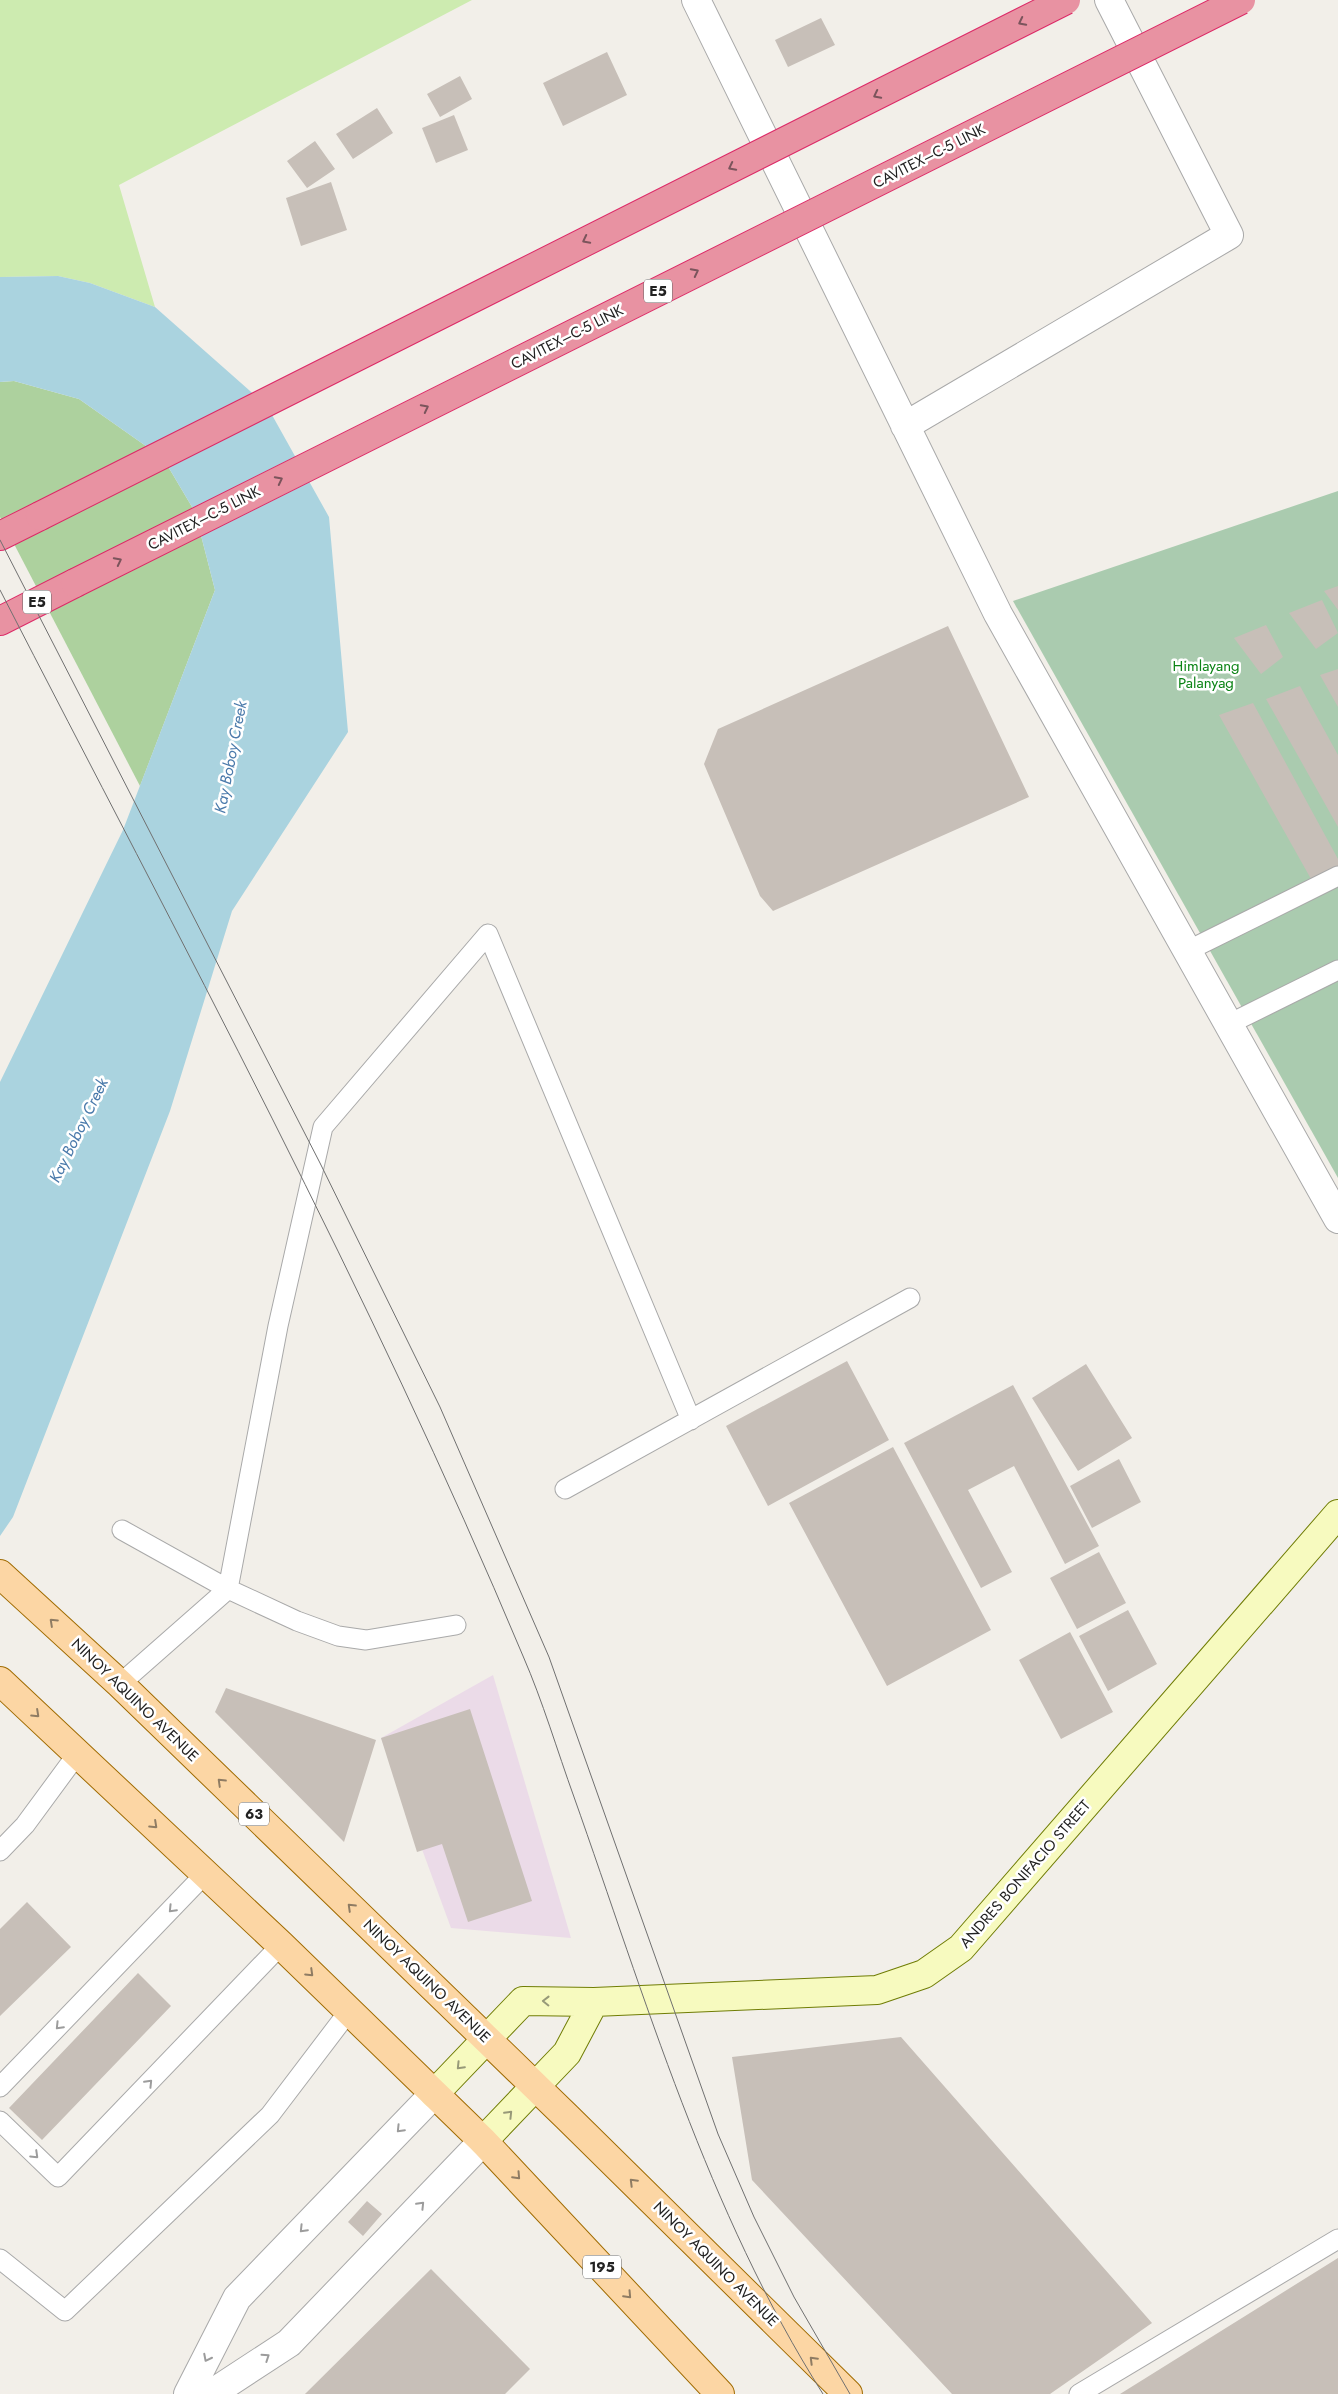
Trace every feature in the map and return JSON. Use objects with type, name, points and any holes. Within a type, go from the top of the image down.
[{"type":"highway","points":[[0,536],[1066,0]]},
{"type":"highway","name":"CAVITEX–C-5 LINK","points":[[0,621],[1241,0]]},
{"type":"main road","name":"NINOY AQUINO AVENUE","points":[[10,1582],[120,1684],[535,2086],[848,2394]]},
{"type":"main road","points":[[0,1681],[281,1945],[434,2094]]},
{"type":"main road","name":"195","points":[[434,2094],[483,2141],[720,2394]]},
{"type":"street","points":[[696,0],[998,614],[1338,1219]]},
{"type":"street","points":[[905,426],[1229,235],[1110,0]]},
{"type":"street","name":"ANDRES BONIFACIO STREET","points":[[434,2094],[523,2001],[594,2002],[877,1990],[924,1974],[961,1948],[1338,1514]]},
{"type":"street","points":[[211,2394],[289,2343],[567,2052],[594,2002]]},
{"type":"street","points":[[188,2394],[237,2298],[434,2094]]},
{"type":"lane","points":[[1187,951],[1338,876]]},
{"type":"lane","points":[[120,1684],[228,1589],[278,1326],[323,1127],[488,934],[691,1420]]},
{"type":"lane","points":[[1228,1024],[1338,970]]},
{"type":"lane","points":[[565,1489],[910,1298]]},
{"type":"lane","points":[[122,1530],[228,1589],[297,1621],[348,1637],[366,1640],[456,1625]]},
{"type":"lane","points":[[0,1851],[25,1825],[78,1753]]},
{"type":"lane","points":[[0,2087],[206,1874]]},
{"type":"lane","points":[[0,2121],[58,2177],[281,1945]]},
{"type":"lane","points":[[0,2259],[65,2311],[270,2115],[349,2011]]},
{"type":"lane","points":[[1079,2394],[1338,2239]]},
{"type":"shaded area","points":[[493,1675],[571,1938],[451,1928],[381,1738]]},
{"type":"green space","points":[[0,0],[472,0],[119,185],[155,307],[90,283],[58,276],[0,277]]},
{"type":"green space","points":[[14,381],[79,399],[163,458],[195,512],[215,590],[140,786],[0,517],[0,382]]},
{"type":"green space","name":"Himlayang Palanyag","points":[[1338,491],[1338,1178],[1013,601]]},
{"type":"water","name":"Kay Boboy Creek","points":[[58,276],[90,283],[155,307],[267,406],[329,517],[348,732],[232,911],[170,1111],[13,1517],[0,1536],[0,1082],[123,830],[215,590],[195,512],[163,458],[79,399],[14,381],[0,382],[0,277]]},
{"type":"building","points":[[821,18],[835,45],[788,67],[775,40]]},
{"type":"building","points":[[607,52],[627,95],[563,126],[543,83]]},
{"type":"building","points":[[460,76],[472,99],[440,117],[427,94]]},
{"type":"building","points":[[377,108],[393,133],[353,159],[336,134]]},
{"type":"building","points":[[454,115],[468,150],[436,163],[422,128]]},
{"type":"building","points":[[315,141],[335,169],[307,188],[287,161]]},
{"type":"building","points":[[331,182],[347,230],[301,246],[286,198]]},
{"type":"building","points":[[1338,586],[1338,610],[1324,591]]},
{"type":"building","points":[[1322,600],[1338,633],[1316,649],[1289,613]]},
{"type":"building","points":[[1266,625],[1283,657],[1261,674],[1234,638]]},
{"type":"building","points":[[948,626],[1029,797],[773,911],[760,896],[704,764],[718,729]]},
{"type":"building","points":[[1338,669],[1338,707],[1320,675]]},
{"type":"building","points":[[1300,686],[1338,755],[1338,827],[1266,699]]},
{"type":"building","points":[[1253,703],[1338,859],[1338,866],[1311,879],[1219,715]]},
{"type":"building","points":[[847,1361],[889,1440],[768,1506],[726,1426]]},
{"type":"building","points":[[1086,1364],[1132,1438],[1078,1471],[1032,1398]]},
{"type":"building","points":[[1013,1385],[1099,1546],[1065,1564],[1014,1466],[968,1490],[1012,1572],[981,1588],[904,1443]]},
{"type":"building","points":[[893,1447],[991,1630],[887,1686],[789,1503]]},
{"type":"building","points":[[1119,1459],[1141,1502],[1092,1528],[1070,1486]]},
{"type":"building","points":[[1099,1552],[1126,1603],[1077,1629],[1050,1578]]},
{"type":"building","points":[[1128,1610],[1157,1664],[1108,1691],[1079,1636]]},
{"type":"building","points":[[1070,1632],[1113,1712],[1061,1739],[1019,1660]]},
{"type":"building","points":[[226,1688],[376,1740],[344,1842],[215,1712]]},
{"type":"building","points":[[470,1709],[532,1901],[468,1922],[442,1844],[417,1852],[381,1738]]},
{"type":"building","points":[[27,1902],[71,1947],[0,2016],[0,1929]]},
{"type":"building","points":[[138,1973],[171,2006],[42,2140],[9,2108]]},
{"type":"building","points":[[901,2037],[1152,2323],[1050,2394],[952,2394],[752,2180],[732,2057]]},
{"type":"building","points":[[367,2201],[382,2214],[363,2236],[348,2222]]},
{"type":"building","points":[[1338,2258],[1338,2394],[1120,2394]]},
{"type":"building","points":[[431,2269],[530,2369],[505,2394],[305,2394]]},
{"type":"tram line","points":[[0,540],[320,1163],[440,1407],[549,1657],[718,2134],[754,2217],[794,2297],[850,2394]]},
{"type":"tram line","points":[[0,590],[272,1118],[338,1251],[464,1520],[537,1691],[654,2026],[712,2178],[782,2325],[823,2394]]}]
